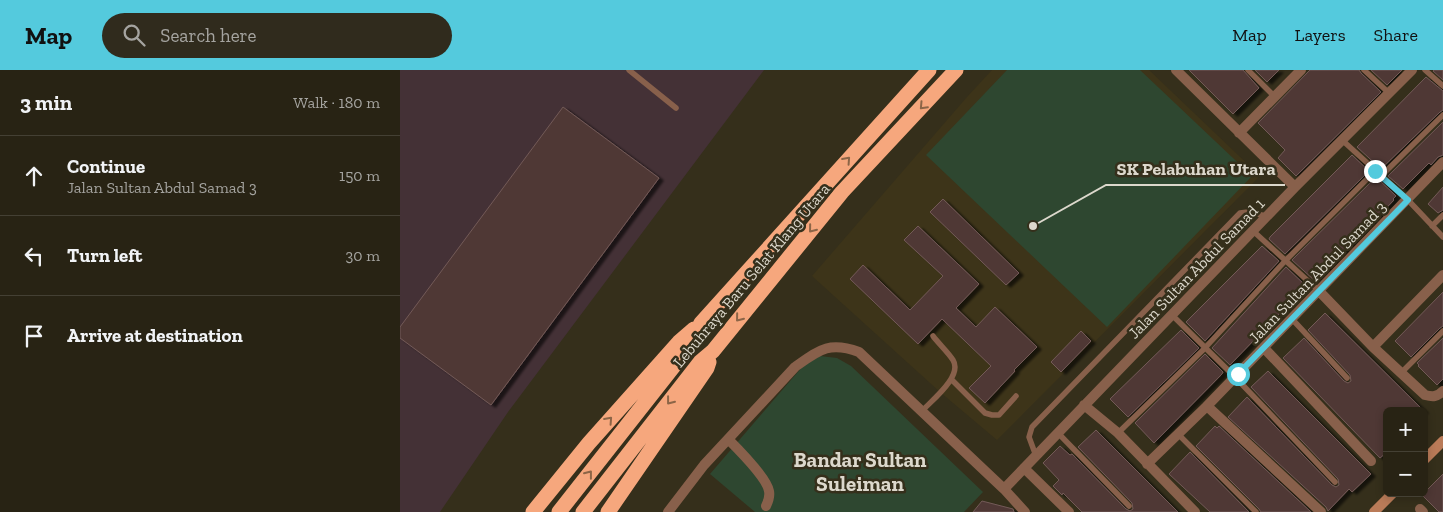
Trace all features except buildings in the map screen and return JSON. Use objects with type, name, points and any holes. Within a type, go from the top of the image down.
[{"type":"highway","name":"Lebuhraya Baru Selat Klang Utara","points":[[559,512],[688,348],[701,323],[929,70]]},
{"type":"highway","name":"Lebuhraya Baru Selat Klang Utara","points":[[583,512],[700,362],[713,351],[842,192],[956,70]]},
{"type":"highway","points":[[533,512],[589,443],[679,342],[701,323]]},
{"type":"highway","points":[[608,512],[707,368],[713,351]]},
{"type":"street","points":[[1176,70],[1294,187]]},
{"type":"street","points":[[1239,133],[1300,70]]},
{"type":"street","name":"Jalan Sultan Abdul Samad 1","points":[[1004,489],[1172,316],[1252,230],[1412,70]]},
{"type":"street","name":"Jalan Sultan Abdul Samad 3","points":[[1147,464],[1264,348],[1443,162]]},
{"type":"street","points":[[1373,347],[1443,275]]},
{"type":"street","points":[[1319,291],[1373,347],[1425,395],[1432,397],[1439,395],[1443,391]]},
{"type":"street","points":[[668,512],[704,465],[795,367],[828,347],[844,346],[859,352],[1026,512]]},
{"type":"street","points":[[1264,348],[1371,461]]},
{"type":"street","points":[[1084,405],[1118,433],[1195,512]]},
{"type":"street","points":[[1207,406],[1321,512]]},
{"type":"street","points":[[728,440],[744,455],[767,485],[770,492],[766,506]]},
{"type":"street","points":[[1428,456],[1443,441]]},
{"type":"street","points":[[1024,468],[1068,512]]},
{"type":"street","points":[[1376,511],[1389,497]]},
{"type":"lane","points":[[629,70],[676,108]]},
{"type":"lane","points":[[1248,70],[1275,97]]},
{"type":"lane","points":[[1364,70],[1389,93]]},
{"type":"lane","points":[[1426,70],[1443,86]]},
{"type":"lane","points":[[1381,176],[1443,115]]},
{"type":"lane","points":[[1342,140],[1408,200],[1443,237]]},
{"type":"lane","points":[[1118,433],[1204,349],[1285,261],[1375,171]]},
{"type":"lane","points":[[1036,456],[1029,437],[1032,427],[1240,213],[1248,212],[1266,216]]},
{"type":"lane","points":[[1432,226],[1443,215]]},
{"type":"lane","points":[[1252,230],[1319,291]]},
{"type":"lane","points":[[1172,316],[1235,377],[1335,482]]},
{"type":"lane","points":[[1292,319],[1347,378]]},
{"type":"lane","points":[[1401,373],[1443,331]]},
{"type":"lane","points":[[922,411],[952,380],[955,370],[954,362],[932,336]]},
{"type":"lane","points":[[952,380],[985,412],[992,415],[999,414],[1016,396]]},
{"type":"lane","points":[[1058,433],[1128,506]]},
{"type":"lane","points":[[1178,434],[1256,512]]},
{"type":"shaded area","points":[[400,70],[764,70],[508,412],[440,512],[400,512]]},
{"type":"shaded area","points":[[992,70],[1149,70],[1260,176],[997,440],[940,392],[812,276]]},
{"type":"green space","points":[[1007,70],[1140,70],[1252,176],[1107,327],[926,155]]},
{"type":"green space","points":[[820,356],[837,358],[851,366],[983,492],[964,512],[755,512],[710,474],[803,366]]},
{"type":"place","name":"SK Pelabuhan Utara","points":[[1033,226]]},
{"type":"district","name":"Bandar Sultan Suleiman","points":[[860,472]]},
{"type":"route","points":[[1238,374],[1408,200],[1375,171]]}]
